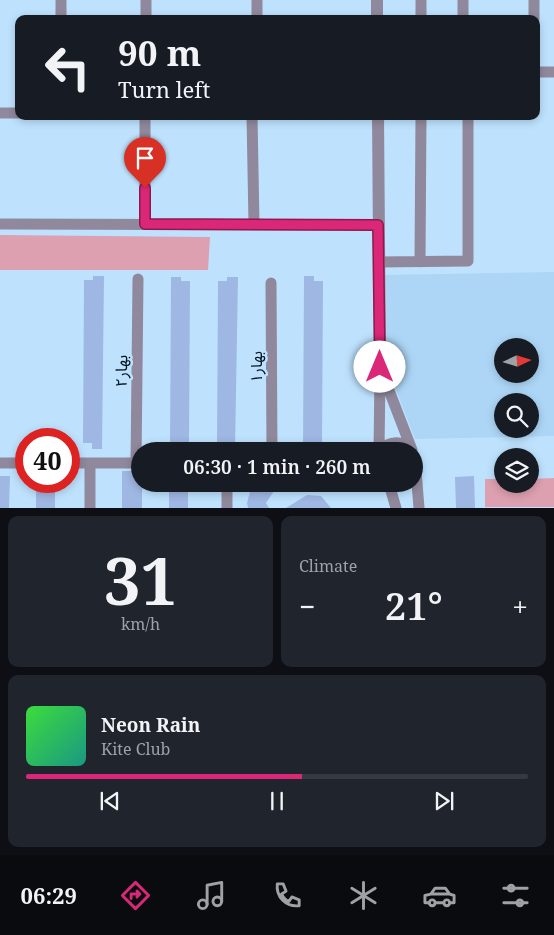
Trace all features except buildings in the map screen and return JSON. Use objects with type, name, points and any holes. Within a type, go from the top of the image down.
[{"type":"street","points":[[61,0],[61,15]]},
{"type":"street","points":[[146,0],[146,15]]},
{"type":"street","points":[[257,0],[257,15]]},
{"type":"street","points":[[377,0],[377,15]]},
{"type":"street","points":[[421,0],[421,15]]},
{"type":"street","points":[[463,0],[463,15]]},
{"type":"street","points":[[534,0],[534,15]]},
{"type":"street","points":[[540,72],[554,72]]},
{"type":"street","points":[[0,113],[15,113]]},
{"type":"street","points":[[145,120],[145,224]]},
{"type":"street","points":[[252,120],[254,224]]},
{"type":"street","points":[[378,120],[380,442]]},
{"type":"street","points":[[420,262],[421,120]]},
{"type":"street","points":[[379,262],[468,261],[468,120]]},
{"type":"street","points":[[0,224],[378,225]]},
{"type":"street","name":"بهار۲","points":[[138,279],[138,442]]},
{"type":"street","name":"بهار۱","points":[[272,283],[272,442]]},
{"type":"street","points":[[380,367],[409,442]]},
{"type":"street","points":[[0,463],[15,463]]},
{"type":"street","points":[[80,463],[131,463]]},
{"type":"street","points":[[90,463],[90,508]]},
{"type":"street","points":[[227,492],[227,508]]},
{"type":"street","points":[[391,492],[396,508]]},
{"type":"street","points":[[417,492],[419,508]]},
{"type":"shaded area","points":[[0,235],[210,237],[208,270],[0,270]]},
{"type":"shaded area","points":[[554,272],[554,436],[539,436],[539,393],[494,393],[494,437],[415,439],[385,361],[383,275]]},
{"type":"shaded area","points":[[554,478],[554,507],[485,507],[485,479],[494,479],[494,493],[539,493],[539,479]]},
{"type":"route","points":[[145,188],[145,224],[378,225],[380,367]]}]
